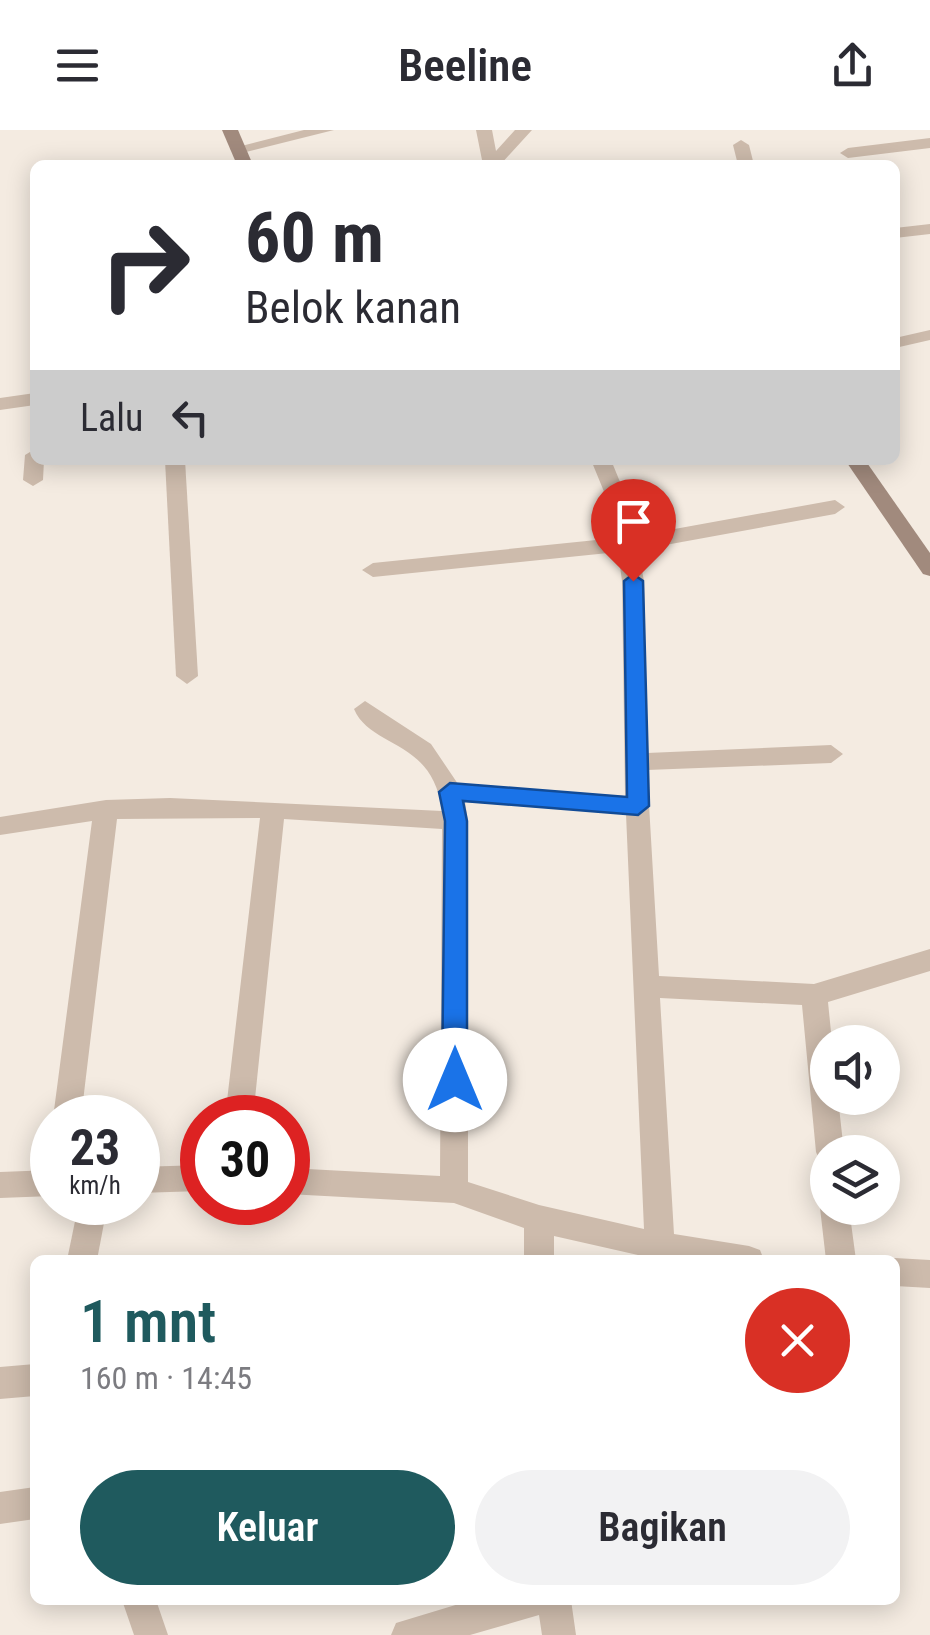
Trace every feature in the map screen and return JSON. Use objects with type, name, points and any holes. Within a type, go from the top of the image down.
[{"type":"main road","points":[[230,130],[242,157]]},
{"type":"main road","points":[[858,465],[930,569]]},
{"type":"street","points":[[242,157],[326,130]]},
{"type":"street","points":[[484,130],[490,160]]},
{"type":"street","points":[[496,160],[524,130]]},
{"type":"street","points":[[848,153],[930,142]]},
{"type":"street","points":[[741,145],[745,160]]},
{"type":"street","points":[[900,233],[930,229]]},
{"type":"street","points":[[900,341],[930,336]]},
{"type":"street","points":[[0,404],[30,401]]},
{"type":"street","points":[[33,480],[34,465]]},
{"type":"street","points":[[176,465],[187,676]]},
{"type":"street","points":[[603,465],[630,544],[636,762],[660,1246]]},
{"type":"street","points":[[373,570],[630,544],[835,508]]},
{"type":"street","points":[[364,709],[368,716],[418,743],[432,756],[450,792],[456,821],[454,1190]]},
{"type":"street","points":[[636,762],[831,754]]},
{"type":"street","points":[[450,792],[638,806]]},
{"type":"street","points":[[0,826],[106,809],[274,810],[456,821]]},
{"type":"street","points":[[71,1095],[106,809]]},
{"type":"street","points":[[242,1095],[274,810]]},
{"type":"street","points":[[647,986],[814,995],[930,960]]},
{"type":"street","points":[[814,995],[828,1135]]},
{"type":"street","points":[[310,1182],[454,1190],[540,1218],[717,1255]]},
{"type":"street","points":[[0,1185],[30,1184]]},
{"type":"street","points":[[539,1255],[540,1218]]},
{"type":"street","points":[[83,1255],[89,1225]]},
{"type":"street","points":[[838,1225],[841,1255]]},
{"type":"street","points":[[900,1272],[930,1274]]},
{"type":"street","points":[[0,1383],[30,1380]]},
{"type":"street","points":[[0,1508],[30,1505]]},
{"type":"street","points":[[141,1605],[150,1635]]},
{"type":"street","points":[[408,1635],[516,1605]]},
{"type":"street","points":[[555,1605],[558,1635]]},
{"type":"route","points":[[455,1080],[456,821],[450,792],[638,806],[633,581]]}]
